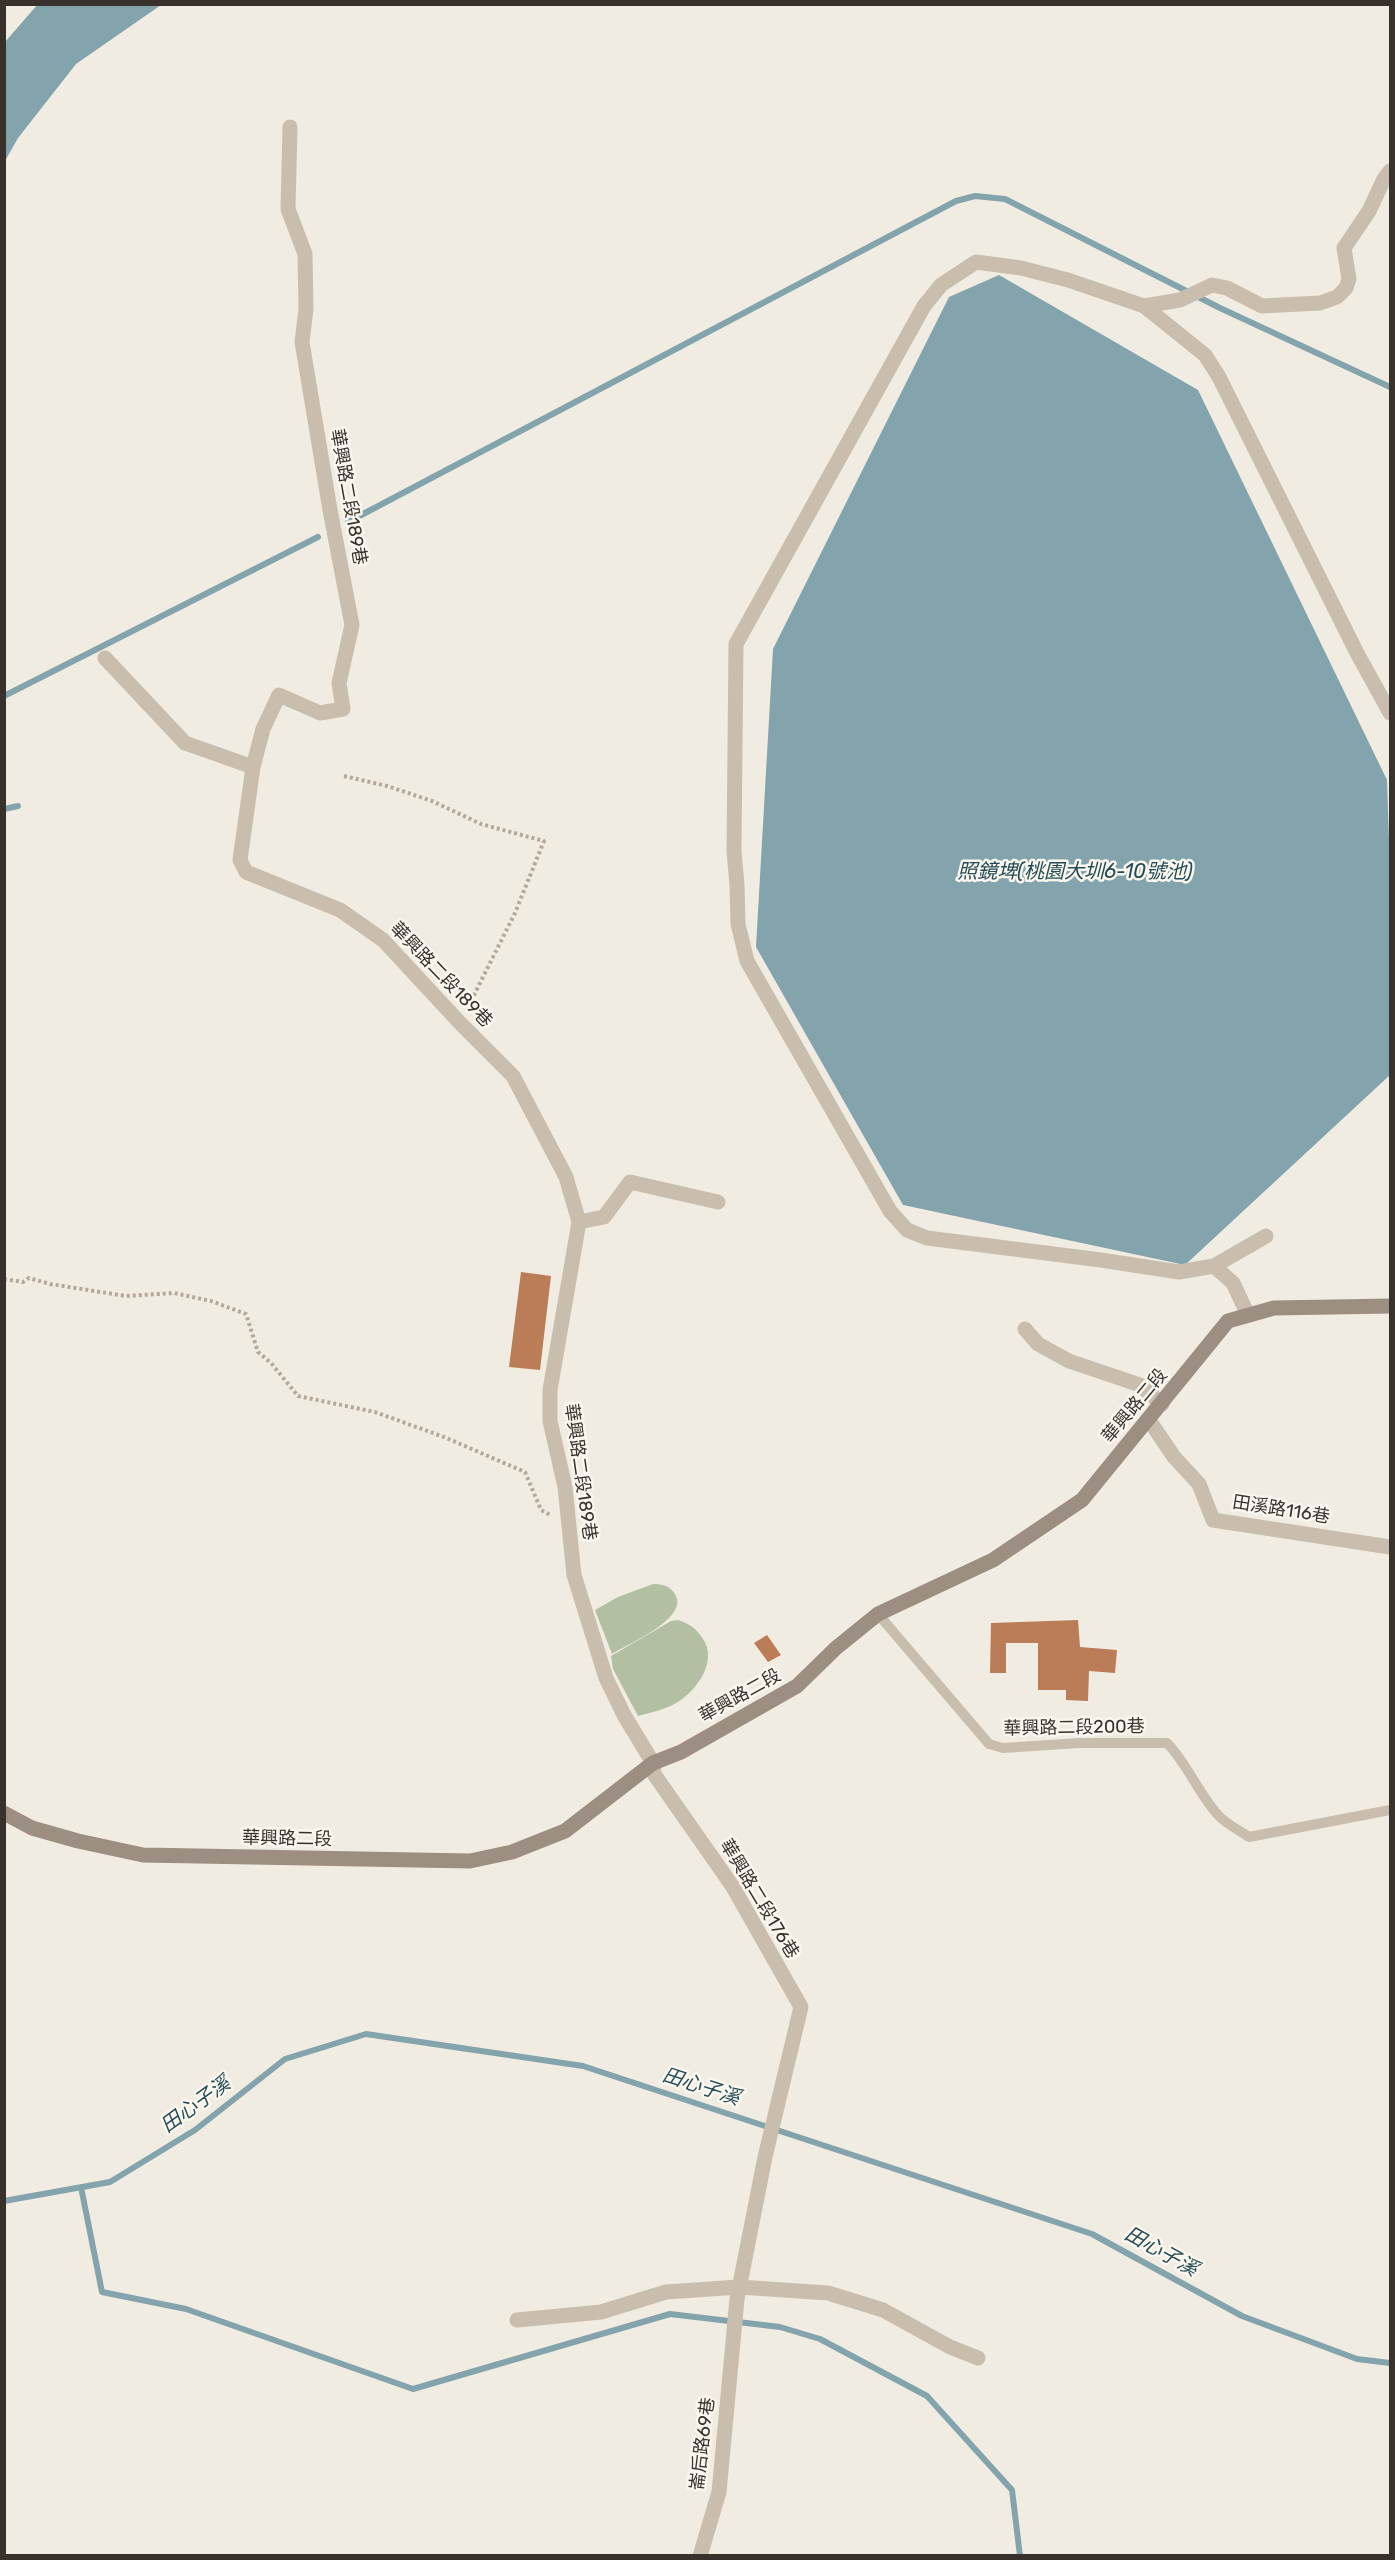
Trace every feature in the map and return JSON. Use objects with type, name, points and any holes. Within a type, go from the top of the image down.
[{"type":"street","name":"華興路二段189巷","points":[[290,127],[288,209],[305,254],[306,309],[302,342],[352,625],[339,683],[343,708],[320,713],[279,694],[264,729],[253,767],[240,860],[246,872],[340,910],[382,940],[513,1076],[566,1177],[579,1222],[549,1390],[550,1421],[565,1487],[574,1575],[606,1678],[624,1715],[653,1763]]},
{"type":"street","points":[[1144,306],[1180,300],[1212,285],[1227,288],[1262,306],[1320,303],[1337,297],[1346,288],[1349,279],[1344,248],[1369,211],[1390,171]]},
{"type":"street","points":[[1266,1236],[1227,1256],[1215,1266],[1179,1272],[927,1238],[907,1230],[890,1211],[747,961],[738,924],[734,851],[736,644],[924,306],[941,285],[976,262],[1031,270],[1144,306],[1205,355],[1219,377],[1357,653],[1390,713]]},
{"type":"street","points":[[105,658],[185,743],[253,767]]},
{"type":"street","points":[[579,1222],[604,1217],[630,1182],[718,1202]]},
{"type":"street","points":[[1215,1266],[1233,1283],[1248,1315]]},
{"type":"street","name":"華興路二段","points":[[4,1813],[32,1828],[143,1855],[470,1861],[512,1852],[566,1831],[653,1763],[681,1752],[797,1686],[836,1648],[878,1614],[993,1560],[1082,1500],[1228,1321],[1274,1308],[1390,1306]]},
{"type":"street","points":[[1025,1329],[1038,1344],[1069,1361],[1140,1385],[1162,1404]]},
{"type":"street","name":"田溪路116巷","points":[[1149,1420],[1174,1457],[1199,1484],[1213,1520],[1390,1547]]},
{"type":"street","name":"華興路二段176巷","points":[[653,1763],[654,1774],[734,1887],[801,2007],[765,2157]]},
{"type":"street","name":"崙后路69巷","points":[[700,2556],[719,2492],[736,2308],[765,2157]]},
{"type":"street","points":[[517,2320],[601,2312],[666,2292],[740,2287],[828,2293],[883,2310],[950,2347],[978,2358]]},
{"type":"lane","name":"華興路二段200巷","points":[[878,1614],[990,1744],[1003,1748],[1079,1743],[1167,1743],[1179,1756],[1187,1773],[1219,1817],[1249,1837],[1390,1809]]},
{"type":"path","points":[[344,776],[387,786],[432,801],[481,824],[544,841],[516,913],[460,1023]]},
{"type":"path","points":[[4,1279],[22,1282],[29,1278],[50,1284],[126,1296],[174,1293],[211,1301],[246,1314],[258,1352],[271,1363],[298,1396],[375,1412],[444,1437],[525,1472],[541,1510],[569,1524]]},
{"type":"green space","points":[[653,1584],[660,1584],[672,1590],[676,1596],[677,1605],[673,1613],[654,1630],[612,1654],[595,1610],[618,1597]]},
{"type":"green space","points":[[678,1620],[690,1625],[703,1639],[707,1648],[707,1665],[698,1683],[685,1697],[663,1709],[638,1716],[613,1669],[611,1656],[671,1621]]},
{"type":"water","points":[[38,4],[161,5],[76,64],[18,138],[5,161],[5,42]]},
{"type":"water","name":"照鏡埤(桃園大圳6-10號池)","points":[[999,275],[1198,390],[1387,780],[1390,866],[1390,1075],[1185,1265],[903,1205],[756,947],[773,649],[949,297]]},
{"type":"building","points":[[521,1272],[551,1276],[540,1370],[509,1367]]},
{"type":"building","points":[[1078,1620],[1080,1647],[1117,1650],[1115,1673],[1089,1671],[1088,1701],[1066,1700],[1066,1690],[1038,1690],[1038,1643],[1006,1643],[1006,1673],[990,1673],[991,1623]]},
{"type":"building","points":[[767,1635],[781,1655],[768,1662],[754,1643]]},
{"type":"waterway","points":[[348,522],[956,201],[975,196],[1005,199],[1220,308],[1390,387]]},
{"type":"waterway","points":[[4,696],[318,537]]},
{"type":"waterway","points":[[4,809],[18,806]]},
{"type":"waterway","name":"田心子溪","points":[[4,2201],[110,2182],[195,2130],[285,2059],[366,2034],[583,2066],[1092,2234],[1242,2316],[1357,2359],[1390,2363]]},
{"type":"waterway","points":[[81,2187],[102,2292],[186,2309],[413,2389],[670,2314],[780,2327],[820,2339],[927,2396],[1012,2490],[1020,2556]]}]
